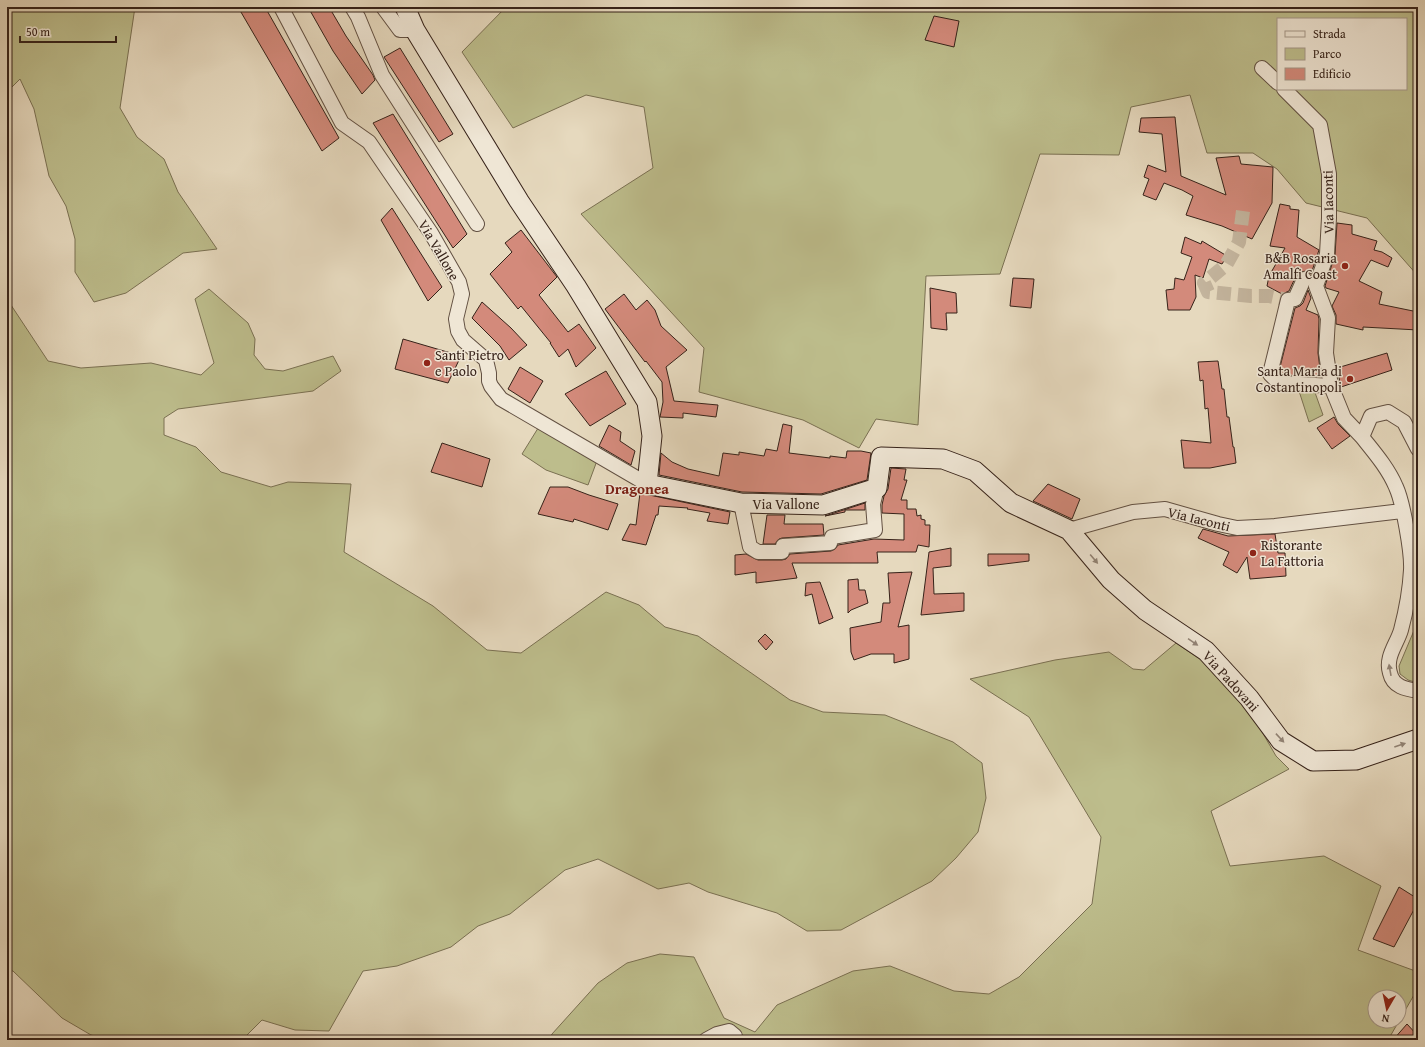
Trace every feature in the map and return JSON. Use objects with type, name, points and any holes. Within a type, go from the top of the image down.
[{"type":"street","name":"Via Vallone","points":[[281,7],[342,123],[369,142],[432,233],[459,282],[462,294],[456,319],[458,331],[464,340],[486,360],[489,374],[488,381],[501,399],[647,484],[741,503],[823,505],[877,488]]},
{"type":"street","points":[[352,7],[382,75],[477,224]]},
{"type":"street","points":[[383,7],[400,30],[415,30]]},
{"type":"street","points":[[405,7],[415,30],[519,201],[576,286],[647,402],[652,436],[647,484]]},
{"type":"street","points":[[1262,68],[1277,82]]},
{"type":"street","name":"Via Iaconti","points":[[1285,90],[1320,125],[1329,174],[1329,218],[1327,254],[1316,286],[1328,318],[1326,353],[1330,386],[1344,418],[1362,436],[1382,462],[1396,487],[1408,541],[1411,569],[1401,631],[1389,660],[1389,672],[1393,680],[1400,687],[1418,691]]},
{"type":"street","points":[[1304,279],[1295,298],[1288,300],[1270,374],[1276,380],[1283,383],[1330,386]]},
{"type":"street","points":[[1362,436],[1371,416],[1388,412],[1404,422],[1418,449]]},
{"type":"street","name":"Via Vallone","points":[[741,503],[750,547],[758,552],[782,552],[783,546],[830,544],[832,537],[875,530],[873,504],[877,488],[881,457],[943,459],[975,471],[1011,503],[1069,530]]},
{"type":"street","name":"Via Iaconti","points":[[1069,530],[1133,512],[1165,509],[1237,528],[1275,526],[1402,511]]},
{"type":"street","name":"Via Padovani","points":[[1069,530],[1111,580],[1145,610],[1206,651],[1250,698],[1281,741],[1313,761],[1356,760],[1418,739]]},
{"type":"street","points":[[706,1040],[717,1034],[729,1031],[735,1036],[735,1040]]},
{"type":"green space","points":[[7,7],[135,7],[120,108],[137,137],[164,159],[178,192],[217,249],[183,253],[126,293],[94,302],[75,272],[75,239],[66,206],[49,176],[34,109],[20,79],[7,92]]},
{"type":"green space","points":[[506,7],[1418,7],[1418,276],[1367,218],[1306,203],[1277,169],[1253,153],[1207,153],[1190,95],[1131,107],[1119,155],[1040,154],[1000,274],[926,276],[918,425],[876,419],[859,448],[803,420],[699,392],[704,348],[581,214],[653,168],[644,107],[586,95],[513,128],[462,52]]},
{"type":"green space","points":[[209,289],[248,323],[255,339],[254,355],[265,369],[283,371],[333,356],[341,371],[313,391],[178,409],[164,418],[164,435],[196,447],[221,472],[271,487],[288,482],[351,484],[344,552],[433,606],[487,650],[521,653],[606,592],[639,605],[665,627],[698,636],[790,700],[823,712],[885,715],[953,742],[982,763],[986,798],[978,832],[956,858],[932,881],[841,930],[807,931],[777,913],[708,892],[689,883],[658,889],[598,859],[565,870],[510,914],[478,926],[451,947],[397,966],[363,971],[329,1031],[295,1030],[262,1020],[242,1040],[110,1040],[91,1035],[62,1018],[13,971],[7,970],[7,299],[48,361],[81,368],[151,363],[201,375],[214,363],[195,299]]},
{"type":"green space","points":[[1313,387],[1323,415],[1309,422],[1299,391]]},
{"type":"green space","points":[[540,425],[598,458],[588,485],[546,470],[522,454]]},
{"type":"green space","points":[[1418,621],[1418,683],[1408,680],[1400,674],[1399,666]]},
{"type":"green space","points":[[1176,643],[1204,662],[1254,718],[1276,756],[1289,769],[1211,811],[1230,866],[1324,856],[1381,886],[1358,950],[1418,972],[1418,988],[1407,1007],[1407,989],[1367,989],[1367,1029],[1394,1029],[1388,1040],[549,1040],[552,1034],[598,983],[627,963],[660,954],[694,957],[724,1018],[755,1032],[777,1005],[853,971],[890,966],[954,991],[989,994],[1019,977],[1092,904],[1101,837],[1029,717],[970,679],[1055,660],[1109,652],[1133,669],[1144,670]]},
{"type":"building","points":[[238,7],[265,7],[339,138],[322,151]]},
{"type":"building","points":[[308,7],[329,7],[346,36],[373,75],[375,80],[362,94],[333,51]]},
{"type":"building","points":[[934,16],[959,21],[954,47],[925,40]]},
{"type":"building","points":[[400,48],[453,134],[439,142],[384,57]]},
{"type":"building","points":[[393,114],[467,234],[453,248],[373,123]]},
{"type":"building","points":[[1175,117],[1181,176],[1226,195],[1216,158],[1239,156],[1241,164],[1273,167],[1272,203],[1252,239],[1222,226],[1186,215],[1193,196],[1182,190],[1164,183],[1156,200],[1143,195],[1149,179],[1144,177],[1148,165],[1166,172],[1162,134],[1139,132],[1141,118]]},
{"type":"building","points":[[1280,204],[1290,206],[1290,209],[1299,210],[1297,237],[1319,250],[1311,274],[1307,271],[1299,272],[1289,291],[1282,294],[1267,286],[1269,276],[1285,248],[1270,246]]},
{"type":"building","points":[[392,208],[442,287],[428,301],[381,220]]},
{"type":"building","points":[[1337,223],[1352,225],[1352,234],[1377,241],[1374,250],[1382,252],[1392,258],[1388,267],[1371,260],[1359,281],[1382,292],[1379,304],[1418,312],[1418,330],[1363,327],[1363,330],[1336,324],[1336,315],[1332,306],[1339,292],[1326,288],[1325,286],[1335,255]]},
{"type":"building","points":[[521,230],[557,277],[539,295],[568,332],[579,324],[596,348],[576,367],[568,349],[559,357],[551,343],[521,306],[518,309],[490,274],[512,252],[505,243]]},
{"type":"building","points":[[1185,237],[1201,244],[1202,241],[1227,256],[1222,264],[1209,259],[1203,278],[1195,275],[1196,297],[1190,310],[1168,310],[1166,290],[1174,289],[1175,278],[1184,280],[1192,257],[1181,253]]},
{"type":"building","points":[[1013,278],[1034,279],[1031,308],[1010,306]]},
{"type":"building","points":[[930,288],[956,293],[957,313],[946,313],[947,330],[931,328]]},
{"type":"building","points":[[1308,290],[1311,298],[1306,310],[1318,315],[1319,319],[1318,353],[1321,377],[1285,375],[1279,371],[1295,308],[1303,303]]},
{"type":"building","points":[[624,294],[636,310],[647,300],[655,310],[661,326],[687,350],[666,367],[674,401],[718,405],[716,417],[683,413],[683,418],[660,417],[663,402],[662,382],[605,309]]},
{"type":"building","points":[[482,302],[511,328],[527,345],[509,360],[500,346],[472,318]]},
{"type":"building","name":"Santi Pietro e Paolo","points":[[403,339],[461,356],[448,383],[395,369]]},
{"type":"building","name":"Santa Maria di Costantinopoli","points":[[1387,353],[1392,370],[1341,387],[1337,368]]},
{"type":"building","points":[[1218,361],[1236,463],[1210,468],[1184,468],[1181,440],[1211,443],[1208,408],[1205,409],[1203,380],[1200,381],[1198,362]]},
{"type":"building","points":[[520,367],[543,381],[530,403],[508,389]]},
{"type":"building","points":[[606,371],[626,404],[590,426],[565,394]]},
{"type":"building","points":[[1334,417],[1338,424],[1350,436],[1332,449],[1317,428]]},
{"type":"building","points":[[783,424],[792,426],[789,453],[830,458],[830,456],[846,458],[847,451],[871,453],[867,480],[821,494],[742,492],[659,475],[661,453],[672,462],[688,469],[719,476],[723,453],[739,455],[739,452],[764,456],[766,449],[777,451]]},
{"type":"building","points":[[609,425],[621,432],[620,441],[635,451],[631,465],[599,446]]},
{"type":"building","points":[[442,443],[490,459],[482,487],[431,472]]},
{"type":"building","points":[[891,468],[906,469],[904,480],[907,480],[901,500],[907,500],[907,509],[916,509],[917,516],[921,515],[921,519],[925,520],[925,525],[930,525],[929,547],[918,545],[916,552],[877,552],[878,563],[792,563],[797,578],[756,583],[756,572],[735,575],[735,555],[746,554],[758,560],[782,560],[786,559],[790,554],[831,551],[838,545],[874,539],[904,540],[904,514],[882,513],[882,505],[884,496],[888,489]]},
{"type":"building","points":[[1048,484],[1080,499],[1072,519],[1033,501]]},
{"type":"building","points":[[550,487],[568,487],[618,504],[608,530],[574,519],[573,522],[538,514]]},
{"type":"building","points":[[640,493],[730,512],[728,524],[707,521],[710,513],[687,509],[688,508],[659,506],[658,515],[656,515],[646,545],[622,540],[630,524],[636,525]]},
{"type":"building","points":[[865,503],[865,510],[845,510],[845,512],[825,516]]},
{"type":"building","points":[[767,515],[785,515],[784,524],[823,524],[824,535],[782,538],[775,544],[763,544]]},
{"type":"building","name":"Ristorante La Fattoria","points":[[1203,529],[1228,536],[1275,534],[1278,553],[1285,553],[1286,576],[1250,579],[1247,557],[1237,573],[1223,565],[1229,552],[1198,538]]},
{"type":"building","points":[[951,548],[951,566],[933,568],[934,594],[964,593],[964,611],[921,615],[929,552]]},
{"type":"building","points":[[988,554],[1029,554],[1029,561],[988,566]]},
{"type":"building","points":[[912,572],[898,627],[909,625],[909,659],[894,663],[894,654],[871,654],[854,660],[851,652],[850,628],[881,622],[883,603],[890,603],[888,573]]},
{"type":"building","points":[[858,579],[859,590],[865,590],[868,603],[851,610],[848,613],[848,580]]},
{"type":"building","points":[[820,582],[833,618],[819,624],[812,594],[805,596],[806,583]]},
{"type":"building","points":[[765,634],[773,642],[766,650],[758,641]]},
{"type":"building","points":[[1399,887],[1418,899],[1418,902],[1394,947],[1373,939]]},
{"type":"building","points":[[1407,1024],[1418,1036],[1418,1040],[1393,1040],[1403,1029],[1407,1029]]},
{"type":"tunnel","points":[[1243,211],[1239,242],[1226,265],[1204,283],[1208,292],[1269,296],[1288,300]]},
{"type":"place","name":"B&B Rosaria Amalfi Coast","points":[[1345,266]]},
{"type":"place","name":"Santi Pietro e Paolo","points":[[427,363]]},
{"type":"place","name":"Santa Maria di Costantinopoli","points":[[1350,379]]},
{"type":"place","name":"Ristorante La Fattoria","points":[[1253,553]]},
{"type":"district","name":"Dragonea","points":[[637,488]]}]
